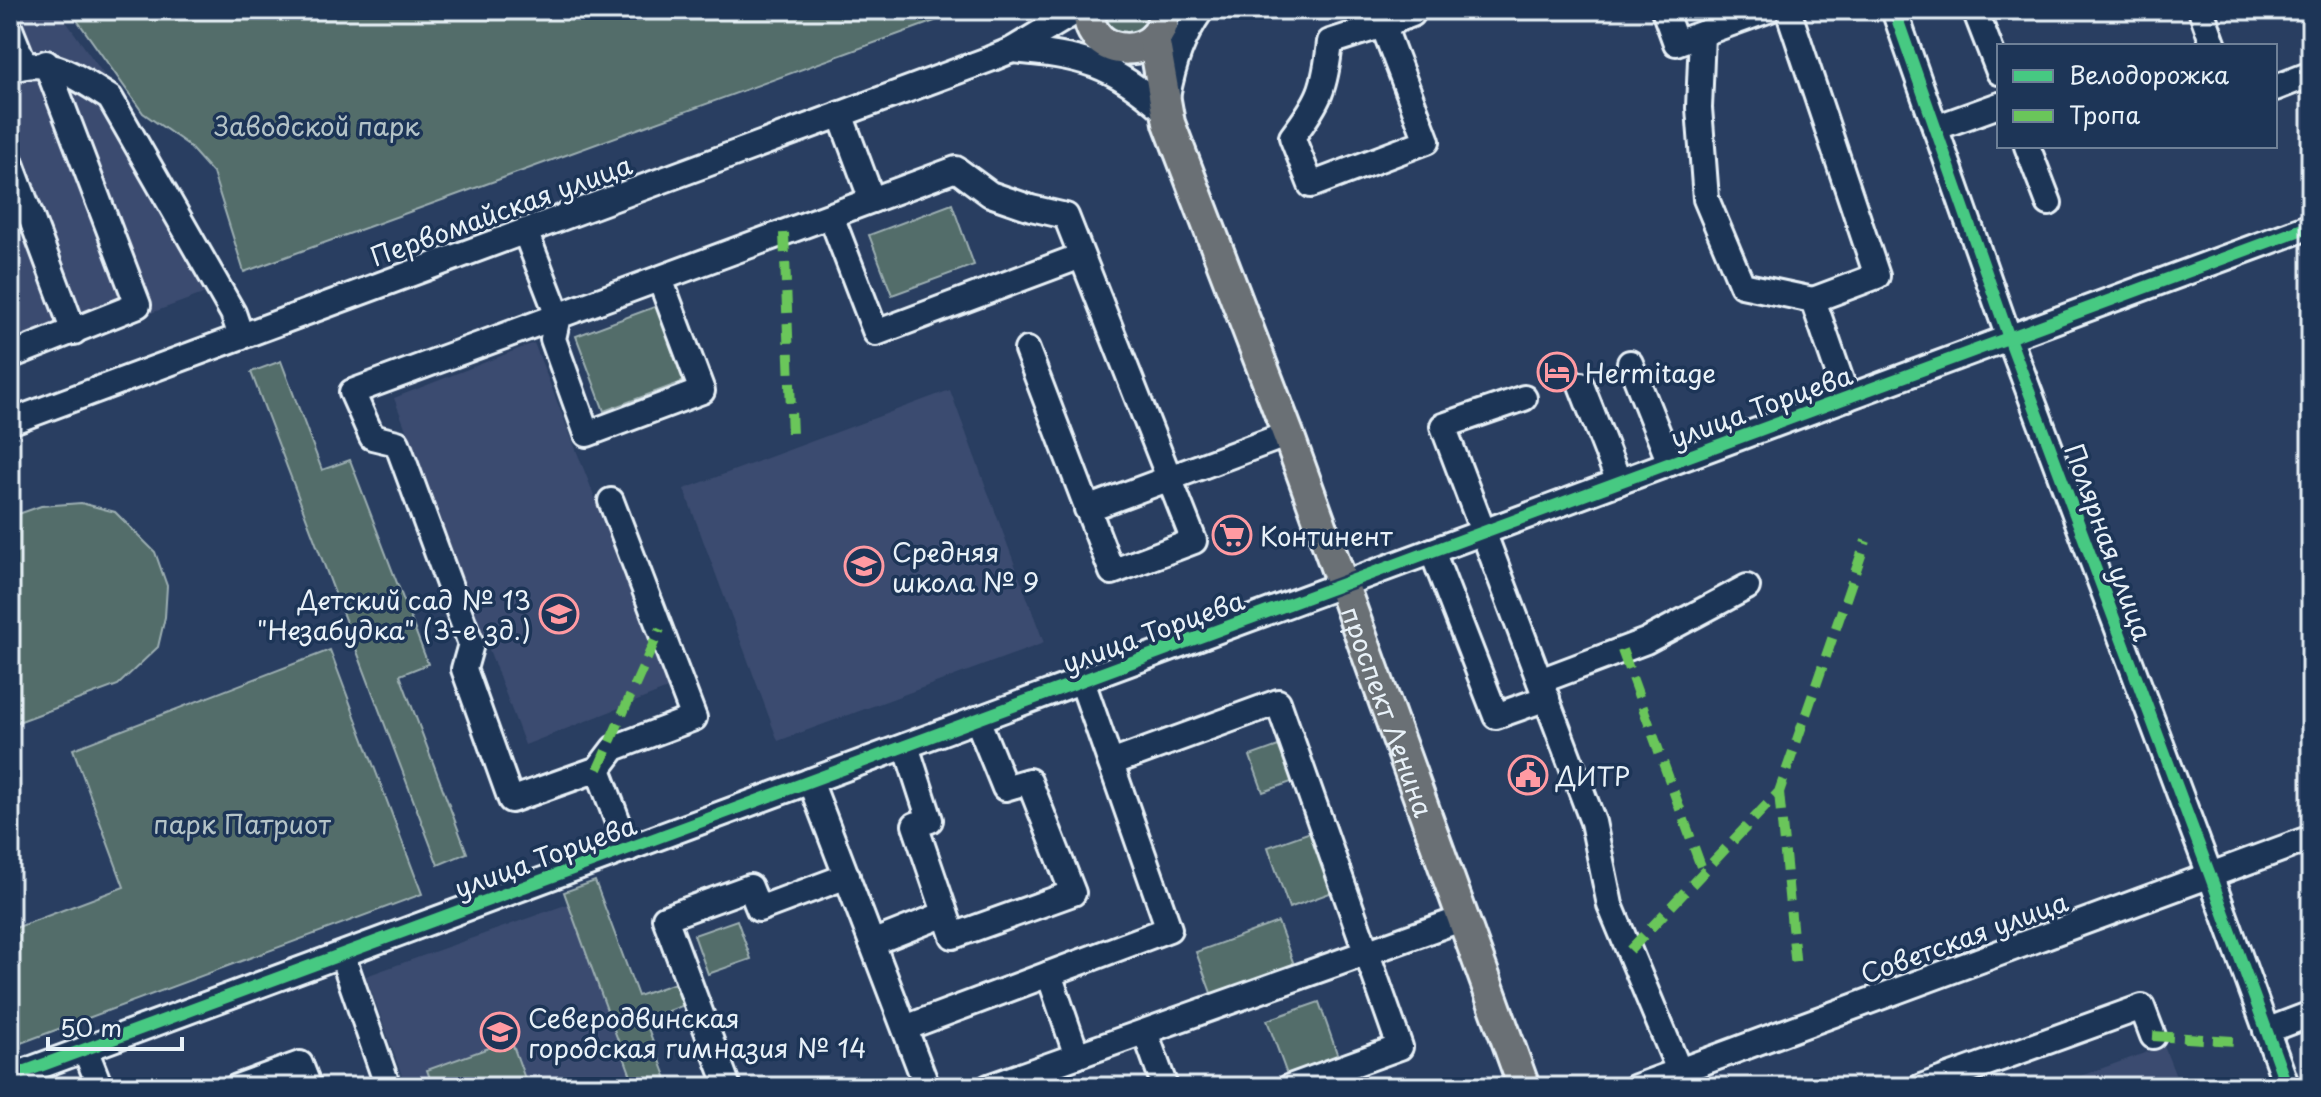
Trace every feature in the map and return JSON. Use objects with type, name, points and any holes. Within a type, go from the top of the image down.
[{"type":"main road","points":[[1164,19],[1165,111]]},
{"type":"main road","points":[[1101,32],[1130,50],[1142,47],[1164,19]]},
{"type":"main road","points":[[1101,32],[1165,111]]},
{"type":"main road","name":"проспект Ленина","points":[[1165,111],[1288,434],[1524,1087]]},
{"type":"street","points":[[1012,50],[1054,10]]},
{"type":"street","points":[[1012,50],[1078,10]]},
{"type":"street","points":[[1012,50],[1073,57],[1099,64],[1121,76],[1165,111],[1176,55],[1186,32],[1201,10]]},
{"type":"street","points":[[1664,10],[1676,43],[1768,10]]},
{"type":"street","points":[[1702,34],[1699,108],[1706,199],[1742,285],[1813,300],[1877,276],[1788,10]]},
{"type":"street","name":"Полярная улица","points":[[1894,10],[2009,338],[2287,1087]]},
{"type":"street","points":[[1975,10],[1997,67]]},
{"type":"street","points":[[2201,10],[2213,44]]},
{"type":"street","points":[[1383,25],[1427,141],[1311,185],[1292,137],[1317,104],[1327,73],[1330,42],[1383,25],[1414,11]]},
{"type":"street","points":[[10,29],[138,305],[11,354]]},
{"type":"street","points":[[1012,50],[1101,32]]},
{"type":"street","name":"Первомайская улица","points":[[10,422],[1012,50]]},
{"type":"street","points":[[27,66],[80,79],[110,98],[233,313],[241,336]]},
{"type":"street","points":[[2277,87],[2311,74]]},
{"type":"street","points":[[1935,128],[1997,106]]},
{"type":"street","points":[[840,114],[872,200]]},
{"type":"street","points":[[2028,148],[2049,203]]},
{"type":"street","points":[[10,161],[74,332]]},
{"type":"street","points":[[611,501],[694,718],[614,748],[598,769],[511,800],[464,669],[471,644],[397,443],[372,437],[352,392],[956,169],[990,194],[1066,216],[1194,541],[1112,572],[1027,350]]},
{"type":"street","points":[[831,216],[876,333],[1081,256]]},
{"type":"street","name":"улица Торцева","points":[[10,1077],[2311,226]]},
{"type":"street","points":[[525,231],[558,316],[553,339],[587,434],[702,391],[660,279]]},
{"type":"street","points":[[1813,300],[1847,398]]},
{"type":"street","points":[[1630,363],[1670,463]]},
{"type":"street","points":[[1581,385],[1619,482]]},
{"type":"street","points":[[1524,398],[1443,426],[1593,822],[1610,905],[1683,1080]]},
{"type":"street","points":[[1087,509],[1288,434]]},
{"type":"street","points":[[1432,551],[1496,716],[1543,689],[1646,641],[1747,587]]},
{"type":"street","points":[[905,1028],[1169,929],[1082,681]]},
{"type":"street","points":[[1111,763],[1278,702],[1400,1047],[1290,1087]]},
{"type":"street","points":[[906,746],[930,820],[915,825],[953,936],[1073,893],[1029,781],[1005,788],[977,719]]},
{"type":"street","points":[[598,769],[628,849]]},
{"type":"street","points":[[810,781],[927,1087]]},
{"type":"street","name":"Советская улица","points":[[1636,1087],[1683,1080],[2311,838]]},
{"type":"street","points":[[728,1087],[665,918],[750,887],[759,909],[847,876]]},
{"type":"street","points":[[872,943],[945,914]]},
{"type":"street","points":[[989,1087],[1464,918]]},
{"type":"street","points":[[342,955],[388,1087]]},
{"type":"street","points":[[1049,974],[1077,1056]]},
{"type":"street","points":[[1921,1087],[2142,1007],[2153,1036]]},
{"type":"street","points":[[2266,1031],[2311,1014]]},
{"type":"street","points":[[1145,1032],[1165,1087]]},
{"type":"street","points":[[85,1049],[100,1087]]},
{"type":"street","points":[[237,1087],[300,1064],[309,1087]]},
{"type":"shaded area","points":[[10,10],[58,10],[158,151],[230,284],[10,365]]},
{"type":"shaded area","name":"Детский сад № 13 \"Незабудка\" (3-е зд.)","points":[[534,343],[670,688],[525,745],[394,398]]},
{"type":"shaded area","name":"Средняя школа № 9","points":[[950,390],[1044,643],[778,741],[684,489]]},
{"type":"shaded area","name":"Северодвинская городская гимназия № 14","points":[[568,904],[634,1087],[406,1087],[366,976]]},
{"type":"shaded area","points":[[2164,1046],[2180,1087],[2050,1087]]},
{"type":"green space","name":"Заводской парк","points":[[70,10],[965,10],[244,272],[213,173],[187,144],[143,113]]},
{"type":"green space","points":[[1103,10],[1149,10],[1145,25],[1129,34],[1108,27]]},
{"type":"green space","points":[[952,204],[974,265],[892,295],[869,235]]},
{"type":"green space","points":[[657,306],[685,381],[604,411],[576,336]]},
{"type":"green space","points":[[281,361],[322,470],[350,460],[428,664],[400,675],[467,853],[438,865],[251,372]]},
{"type":"green space","points":[[81,503],[115,512],[155,552],[167,586],[165,617],[158,647],[118,685],[10,725],[10,517],[41,506]]},
{"type":"green space","name":"парк Патриот","points":[[330,650],[422,894],[10,1047],[10,930],[124,887],[73,749]]},
{"type":"green space","points":[[1284,744],[1297,780],[1263,792],[1250,756]]},
{"type":"green space","points":[[1319,829],[1341,889],[1289,908],[1268,847]]},
{"type":"green space","points":[[595,881],[638,996],[678,982],[687,1004],[645,1020],[670,1087],[635,1087],[564,892]]},
{"type":"green space","points":[[737,920],[751,959],[708,974],[694,935]]},
{"type":"green space","points":[[1278,922],[1296,970],[1214,1001],[1196,952]]},
{"type":"green space","points":[[1319,1002],[1340,1062],[1289,1080],[1267,1020]]},
{"type":"green space","points":[[511,1040],[528,1087],[433,1087],[427,1070]]},
{"type":"marked path","points":[[784,233],[792,435]]},
{"type":"marked path","points":[[1630,950],[1779,792],[1866,541]]},
{"type":"marked path","points":[[598,769],[660,629]]},
{"type":"marked path","points":[[1622,650],[1703,872]]},
{"type":"marked path","points":[[1779,792],[1796,968]]},
{"type":"marked path","points":[[2153,1036],[2235,1041]]},
{"type":"cycle path","points":[[1894,10],[2009,338],[2287,1087]]},
{"type":"cycle path","points":[[10,1077],[2311,226]]},
{"type":"place","name":"Hermitage","points":[[1557,372]]},
{"type":"place","name":"Континент","points":[[1232,535]]},
{"type":"place","name":"Средняя школа № 9","points":[[864,566]]},
{"type":"place","name":"Детский сад № 13 \"Незабудка\" (3-е зд.)","points":[[559,614]]},
{"type":"place","name":"ДИТР","points":[[1528,775]]},
{"type":"place","name":"Северодвинская городская гимназия № 14","points":[[500,1032]]}]
